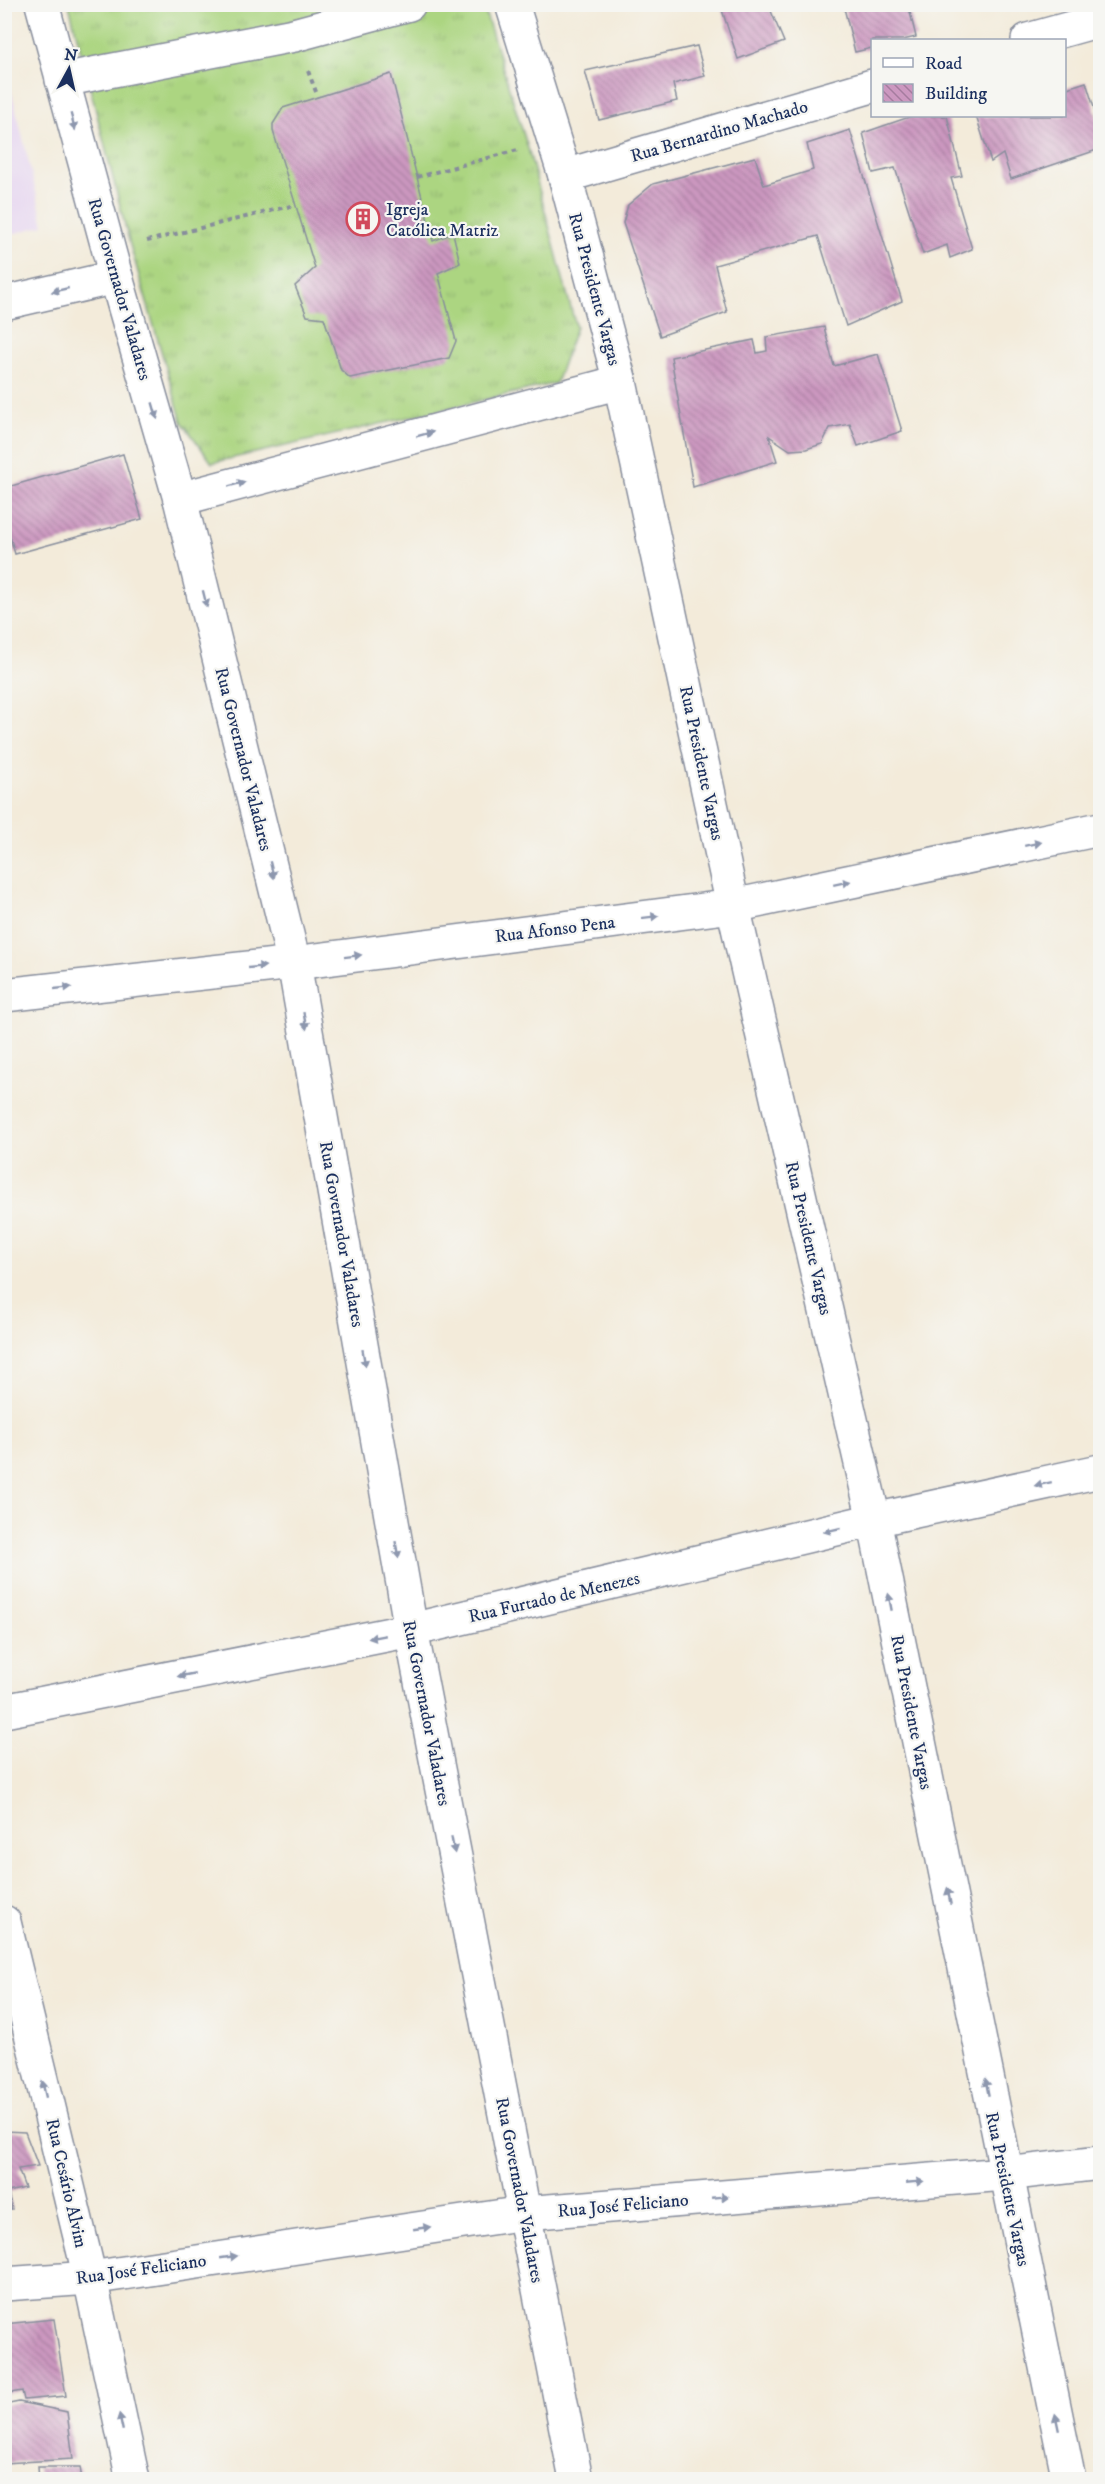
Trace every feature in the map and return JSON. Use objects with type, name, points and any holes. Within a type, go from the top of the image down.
[{"type":"street","name":"Rua Governador Valadares","points":[[42,4],[112,264],[180,499],[294,963],[411,1630],[576,2480]]},
{"type":"street","points":[[62,80],[294,35],[409,4]]},
{"type":"street","name":"Rua Presidente Vargas","points":[[512,4],[565,176],[620,382],[732,906],[874,1520],[1005,2174],[1069,2480]]},
{"type":"street","points":[[1033,39],[1101,20]]},
{"type":"street","name":"Rua Bernardino Machado","points":[[565,176],[871,87]]},
{"type":"street","points":[[4,303],[112,264]]},
{"type":"street","points":[[180,499],[620,382]]},
{"type":"street","name":"Rua Afonso Pena","points":[[4,995],[294,963],[732,906],[1101,829]]},
{"type":"street","name":"Rua Furtado de Menezes","points":[[4,1711],[411,1630],[874,1520],[1101,1471]]},
{"type":"street","name":"Rua Cesário Alvim","points":[[4,1922],[90,2278],[133,2480]]},
{"type":"street","name":"Rua José Feliciano","points":[[4,2284],[90,2278],[524,2213],[1005,2174],[1101,2163]]},
{"type":"path","points":[[417,177],[553,140]]},
{"type":"path","points":[[112,264],[295,205]]},
{"type":"shaded area","points":[[5,65],[44,225],[4,236]]},
{"type":"green space","points":[[69,5],[483,5],[528,148],[576,327],[556,383],[212,463],[182,422],[130,245]]},
{"type":"building","points":[[720,4],[768,4],[784,42],[738,59]]},
{"type":"building","points":[[843,4],[908,4],[916,37],[871,39],[871,48],[855,52]]},
{"type":"building","points":[[697,46],[705,76],[673,84],[677,101],[599,120],[585,71]]},
{"type":"building","name":"Igreja Católica Matriz","points":[[391,74],[433,241],[453,233],[460,263],[438,273],[456,341],[449,358],[350,378],[341,370],[324,318],[307,316],[295,286],[315,268],[273,131],[273,124],[283,108]]},
{"type":"building","points":[[1086,82],[1100,127],[1100,149],[1011,179],[1003,154],[991,162],[976,117],[1066,117],[1066,88]]},
{"type":"building","points":[[909,117],[947,117],[962,176],[951,178],[972,249],[950,258],[947,245],[923,254],[895,168],[873,173],[863,133]]},
{"type":"building","points":[[850,130],[902,301],[846,326],[818,236],[715,265],[727,312],[660,336],[623,223],[628,205],[653,184],[755,157],[764,185],[813,170],[807,144]]},
{"type":"building","points":[[824,327],[834,366],[878,354],[902,431],[858,446],[850,424],[830,428],[822,444],[806,449],[790,450],[769,436],[777,461],[693,487],[671,357],[754,340],[757,353],[767,351],[766,337]]},
{"type":"building","points":[[123,454],[142,519],[15,554],[4,516],[4,488]]},
{"type":"building","points":[[4,2131],[25,2132],[38,2166],[18,2169],[25,2188],[8,2192],[12,2209],[4,2210]]},
{"type":"building","points":[[54,2319],[66,2396],[24,2400],[22,2391],[4,2394],[4,2324]]},
{"type":"building","points":[[19,2402],[67,2412],[73,2459],[4,2463],[4,2405]]},
{"type":"building","points":[[38,2467],[80,2467],[82,2480],[39,2480]]},
{"type":"place","name":"Igreja Católica Matriz","points":[[363,219]]}]
